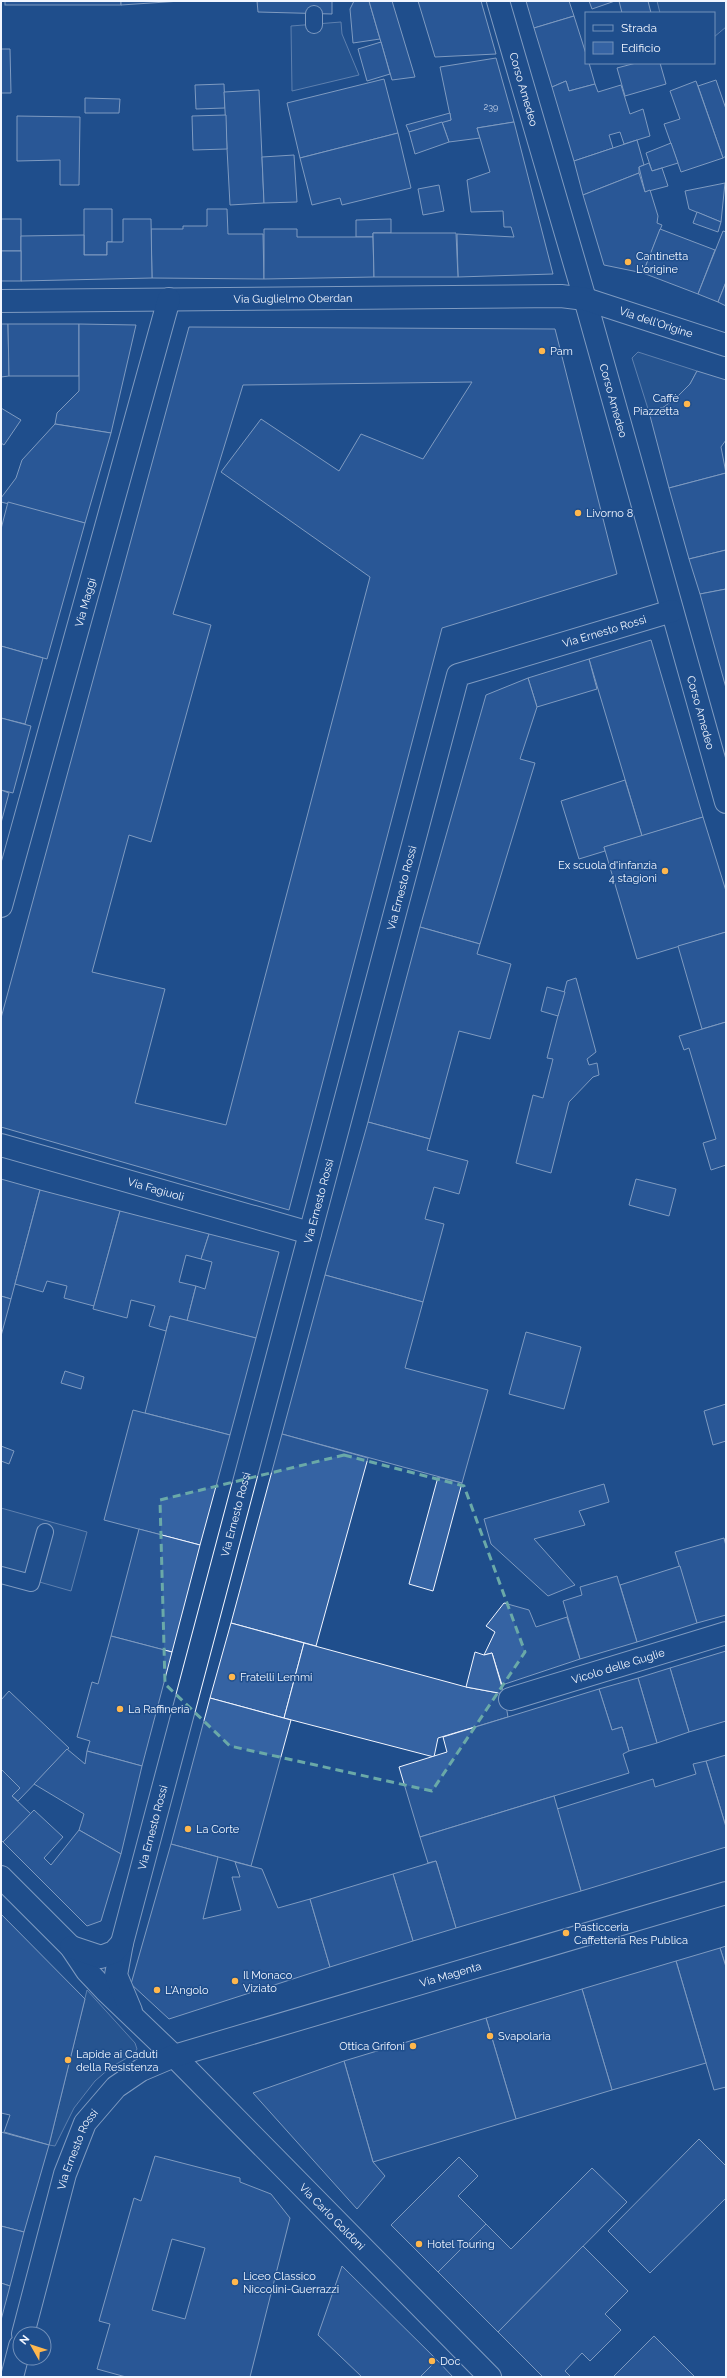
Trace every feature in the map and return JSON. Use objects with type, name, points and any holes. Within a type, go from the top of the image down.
[{"type":"street","name":"Corso Amedeo","points":[[498,1],[585,299],[726,802]]},
{"type":"street","name":"Via Guglielmo Oberdan","points":[[1,301],[561,296],[585,299]]},
{"type":"street","name":"Via Maggi","points":[[1,906],[169,299]]},
{"type":"street","name":"Via dell'Origine","points":[[585,299],[726,345]]},
{"type":"street","name":"Via Ernesto Rossi","points":[[136,2021],[116,1975],[122,1943],[458,675],[672,611]]},
{"type":"street","name":"Via Fagiuoli","points":[[1,1146],[310,1233]]},
{"type":"street","name":"Vicolo delle Guglie","points":[[510,1699],[726,1633]]},
{"type":"street","points":[[1,1877],[71,1947],[101,1958],[114,1952],[122,1943]]},
{"type":"street","name":"Via Magenta","points":[[174,2056],[726,1893]]},
{"type":"street","name":"Via Ernesto Rossi","points":[[25,2326],[65,2174],[85,2123],[116,2087],[141,2070],[174,2056],[136,2021],[88,1971],[71,1947]]},
{"type":"street","name":"Via Carlo Goldoni","points":[[174,2056],[490,2377]]},
{"type":"street","points":[[12,2377],[15,2366]]},
{"type":"lane","points":[[1,1575],[31,1583],[45,1532]]},
{"type":"highlighted area","points":[[344,1455],[464,1486],[525,1652],[432,1791],[230,1746],[165,1684],[160,1500]]},
{"type":"shaded area","points":[[657,1],[726,1],[726,27],[715,36],[715,12],[660,12]]},
{"type":"shaded area","points":[[341,22],[342,34],[359,75],[292,91],[291,26]]},
{"type":"shaded area","points":[[638,352],[697,371],[690,384],[677,397],[664,407],[649,412],[632,358]]},
{"type":"shaded area","points":[[1,1508],[87,1532],[71,1591],[1,1571]]},
{"type":"shaded area","points":[[87,1990],[135,2043],[137,2049],[134,2054],[111,2067],[95,2081],[74,2108],[55,2146],[49,2145]]},
{"type":"building","points":[[5,1],[121,1],[121,5],[5,5]]},
{"type":"building","points":[[121,1],[181,1],[121,5]]},
{"type":"building","points":[[257,1],[332,1],[332,14],[258,12]]},
{"type":"building","points":[[354,1],[369,1],[380,39],[353,43],[350,9]]},
{"type":"building","points":[[369,1],[392,1],[415,77],[392,80]]},
{"type":"building","points":[[418,1],[481,1],[496,54],[435,57]]},
{"type":"building","points":[[526,1],[569,1],[574,16],[534,28]]},
{"type":"building","points":[[589,1],[615,1],[592,9]]},
{"type":"building","points":[[619,1],[648,1],[651,12],[622,12]]},
{"type":"building","points":[[574,16],[585,51],[585,64],[589,64],[595,84],[569,91],[566,81],[552,87],[534,28]]},
{"type":"building","points":[[381,42],[390,74],[367,81],[358,49]]},
{"type":"building","points":[[1,49],[10,49],[11,93],[1,93]]},
{"type":"building","points":[[496,58],[514,122],[477,128],[480,138],[449,142],[442,122],[451,120],[440,67]]},
{"type":"building","points":[[632,64],[660,64],[666,84],[625,96],[617,68]]},
{"type":"building","points":[[384,79],[398,133],[300,158],[287,103]]},
{"type":"building","points":[[716,80],[726,109],[726,156],[723,158],[698,86]]},
{"type":"building","points":[[566,81],[569,91],[595,84],[598,92],[621,85],[630,114],[643,109],[650,136],[624,144],[620,132],[609,135],[613,148],[574,161],[552,87]]},
{"type":"building","points":[[696,81],[723,158],[681,172],[664,124],[680,119],[670,91]]},
{"type":"building","points":[[224,84],[225,108],[196,109],[195,85]]},
{"type":"building","points":[[259,90],[264,203],[230,205],[224,92]]},
{"type":"building","points":[[85,98],[120,99],[119,113],[85,113]]},
{"type":"building","points":[[450,113],[451,120],[409,132],[406,125]]},
{"type":"building","points":[[226,115],[227,149],[193,150],[192,116]]},
{"type":"building","points":[[17,116],[80,117],[79,185],[60,185],[60,160],[17,161]]},
{"type":"building","points":[[442,122],[449,142],[415,154],[409,132]]},
{"type":"building","points":[[514,122],[553,274],[458,277],[457,234],[514,237],[511,227],[504,227],[503,211],[471,212],[467,180],[490,172],[477,128]]},
{"type":"building","points":[[398,133],[411,188],[342,205],[340,198],[312,205],[300,158]]},
{"type":"building","points":[[637,140],[644,165],[639,167],[639,173],[583,195],[574,161]]},
{"type":"building","points":[[671,143],[678,163],[652,171],[646,153]]},
{"type":"building","points":[[294,155],[297,202],[264,203],[262,157]]},
{"type":"building","points":[[649,163],[652,171],[662,168],[668,186],[645,192],[639,167]]},
{"type":"building","points":[[639,173],[645,192],[650,190],[658,216],[657,223],[662,225],[643,273],[604,265],[583,195]]},
{"type":"building","points":[[725,183],[721,222],[689,209],[685,191]]},
{"type":"building","points":[[439,185],[444,211],[423,215],[418,189]]},
{"type":"building","points":[[84,209],[112,209],[112,242],[107,242],[107,255],[84,255]]},
{"type":"building","points":[[207,209],[227,209],[228,234],[263,234],[264,279],[152,278],[151,229],[183,229],[183,226],[207,226]]},
{"type":"building","points":[[697,212],[721,222],[718,232],[693,223]]},
{"type":"building","points":[[1,219],[21,219],[21,251],[1,251]]},
{"type":"building","points":[[123,219],[151,219],[152,278],[21,281],[21,236],[84,235],[84,255],[107,255],[107,242],[123,242]]},
{"type":"building","points":[[391,219],[391,233],[373,233],[373,237],[356,237],[356,220]]},
{"type":"building","points":[[264,229],[297,229],[297,237],[373,237],[374,277],[264,279]]},
{"type":"building","points":[[660,229],[715,250],[698,294],[643,273]]},
{"type":"building","points":[[723,231],[726,232],[726,282],[718,302],[698,294]]},
{"type":"building","points":[[373,233],[456,233],[458,277],[374,277]]},
{"type":"building","points":[[1,251],[21,251],[21,281],[1,281]]},
{"type":"building","points":[[726,282],[726,306],[718,302]]},
{"type":"building","points":[[1,324],[8,324],[9,376],[1,377]]},
{"type":"building","points":[[8,324],[79,324],[79,376],[9,376]]},
{"type":"building","points":[[79,324],[136,325],[111,433],[55,424],[57,413],[79,391]]},
{"type":"building","points":[[189,327],[555,329],[617,574],[442,628],[289,1210],[1,1127],[1,1018]],"holes":[[[472,382],[423,459],[361,434],[339,471],[261,419],[221,472],[370,577],[226,1125],[135,1103],[165,989],[92,972],[129,835],[151,842],[211,625],[173,614],[243,385]]]},
{"type":"building","points":[[697,371],[726,380],[726,440],[721,447],[726,473],[669,488],[649,412],[664,407],[677,397],[690,384]]},
{"type":"building","points":[[1,408],[21,420],[4,445],[1,443]]},
{"type":"building","points":[[55,424],[111,433],[85,523],[1,502],[1,498],[16,478],[22,460]]},
{"type":"building","points":[[726,473],[726,550],[689,559],[669,488]]},
{"type":"building","points":[[8,502],[85,523],[47,659],[1,646],[1,529]]},
{"type":"building","points":[[726,550],[726,589],[700,594],[689,559]]},
{"type":"building","points":[[726,589],[726,688],[700,594]]},
{"type":"building","points":[[651,640],[703,817],[642,836],[589,659]]},
{"type":"building","points":[[1,646],[43,658],[25,724],[1,718]]},
{"type":"building","points":[[589,659],[597,689],[537,707],[528,678]]},
{"type":"building","points":[[528,678],[537,707],[520,759],[535,763],[480,944],[420,927],[486,695]]},
{"type":"building","points":[[1,718],[31,726],[13,793],[1,790]]},
{"type":"building","points":[[625,780],[642,836],[604,847],[605,851],[579,859],[561,801]]},
{"type":"building","points":[[1,790],[9,793],[1,823]]},
{"type":"building","name":"Ex scuola d'infanzia 4 stagioni","points":[[703,817],[726,891],[726,932],[637,959],[604,847]]},
{"type":"building","points":[[420,927],[480,944],[477,954],[511,964],[490,1039],[459,1031],[430,1139],[368,1122]]},
{"type":"building","points":[[726,932],[726,1022],[702,1029],[678,946]]},
{"type":"building","points":[[576,978],[596,1052],[587,1059],[589,1065],[597,1063],[599,1075],[593,1077],[569,1102],[551,1173],[516,1163],[533,1095],[543,1098],[553,1059],[547,1058],[567,981]]},
{"type":"building","points":[[547,987],[565,992],[558,1016],[541,1011]]},
{"type":"building","points":[[726,1022],[726,1165],[711,1170],[703,1143],[716,1139],[689,1048],[684,1050],[679,1036]]},
{"type":"building","points":[[368,1122],[430,1139],[427,1150],[468,1161],[459,1194],[434,1187],[425,1219],[444,1224],[423,1302],[325,1275]]},
{"type":"building","points":[[1,1179],[40,1190],[11,1299],[1,1296]]},
{"type":"building","points":[[636,1179],[676,1189],[669,1216],[629,1205]]},
{"type":"building","points":[[40,1190],[120,1211],[94,1306],[64,1298],[67,1286],[47,1281],[43,1292],[15,1284]]},
{"type":"building","points":[[120,1211],[209,1234],[201,1259],[186,1255],[179,1282],[196,1286],[187,1321],[170,1316],[166,1331],[149,1326],[155,1306],[131,1300],[127,1318],[93,1309]]},
{"type":"building","points":[[209,1234],[279,1252],[256,1338],[187,1321],[196,1286],[205,1289],[212,1262],[201,1259]]},
{"type":"building","points":[[325,1275],[423,1302],[405,1368],[488,1390],[462,1483],[282,1434]]},
{"type":"building","points":[[1,1296],[11,1299],[1,1336]]},
{"type":"building","points":[[170,1316],[256,1338],[230,1435],[145,1413]]},
{"type":"building","points":[[526,1332],[581,1347],[564,1409],[509,1394]]},
{"type":"building","points":[[65,1371],[84,1377],[81,1389],[61,1383]]},
{"type":"building","points":[[726,1404],[726,1441],[713,1445],[704,1411]]},
{"type":"building","points":[[133,1410],[230,1435],[200,1545],[104,1520]]},
{"type":"building","points":[[282,1434],[368,1458],[316,1646],[231,1623]]},
{"type":"building","points":[[1,1446],[14,1451],[9,1464],[1,1461]]},
{"type":"building","points":[[438,1477],[462,1483],[433,1591],[409,1584]]},
{"type":"building","points":[[604,1484],[609,1502],[579,1511],[585,1525],[534,1539],[575,1585],[548,1596],[491,1544],[484,1519]]},
{"type":"building","points":[[139,1529],[200,1545],[172,1652],[111,1636]]},
{"type":"building","points":[[724,1538],[726,1546],[726,1615],[697,1623],[675,1552]]},
{"type":"building","points":[[680,1566],[697,1623],[637,1642],[620,1585]]},
{"type":"building","points":[[617,1576],[637,1642],[580,1659],[563,1601],[582,1595],[580,1587]]},
{"type":"building","points":[[504,1603],[529,1610],[536,1627],[567,1617],[580,1659],[502,1685],[492,1653],[484,1655],[495,1632],[486,1626]]},
{"type":"building","points":[[231,1623],[304,1643],[284,1718],[210,1698]]},
{"type":"building","points":[[111,1636],[172,1652],[142,1766],[87,1751],[90,1741],[77,1737],[92,1682],[98,1684]]},
{"type":"building","points":[[304,1643],[466,1687],[504,1694],[508,1717],[438,1738],[434,1757],[284,1718]]},
{"type":"building","points":[[726,1651],[726,1721],[689,1732],[670,1668]]},
{"type":"building","points":[[475,1652],[484,1655],[492,1653],[504,1694],[466,1687]]},
{"type":"building","points":[[670,1668],[689,1732],[657,1743],[638,1678]]},
{"type":"building","points":[[638,1678],[657,1743],[629,1751],[622,1727],[612,1730],[599,1689]]},
{"type":"building","points":[[599,1689],[612,1730],[622,1727],[629,1751],[623,1754],[629,1773],[420,1837],[399,1767],[447,1752],[443,1737]]},
{"type":"building","points":[[9,1691],[69,1748],[18,1801],[12,1796],[20,1788],[1,1769],[1,1700]]},
{"type":"building","points":[[210,1698],[291,1720],[251,1866],[171,1844]]},
{"type":"building","points":[[67,1749],[85,1764],[87,1751],[142,1766],[121,1854],[79,1830],[84,1814],[34,1784]]},
{"type":"building","points":[[726,1755],[726,1827],[706,1761]]},
{"type":"building","points":[[706,1761],[726,1827],[726,1847],[581,1891],[557,1809],[653,1779],[655,1787],[696,1774],[693,1764]]},
{"type":"building","points":[[1,1769],[20,1788],[12,1796],[31,1814],[3,1842],[1,1840]]},
{"type":"building","points":[[554,1796],[581,1891],[456,1928],[436,1861],[428,1863],[420,1837]]},
{"type":"building","points":[[34,1810],[63,1837],[44,1858],[51,1865],[79,1830],[121,1854],[101,1921],[87,1926],[3,1842]]},
{"type":"building","points":[[171,1844],[218,1857],[203,1919],[241,1910],[232,1877],[240,1877],[235,1862],[262,1869],[278,1908],[310,1899],[330,1967],[169,2019],[131,1984]]},
{"type":"building","points":[[436,1861],[456,1928],[413,1941],[393,1874]]},
{"type":"building","points":[[393,1874],[413,1941],[330,1967],[310,1899]]},
{"type":"building","points":[[1,1914],[85,1999],[49,2145],[4,2132],[10,2115],[1,2113]]},
{"type":"building","points":[[726,1946],[726,1967],[720,1948]]},
{"type":"building","points":[[720,1948],[726,1967],[726,2087],[714,2090],[676,1961]]},
{"type":"building","points":[[676,1961],[706,2063],[612,2090],[582,1989]]},
{"type":"building","points":[[582,1989],[612,2090],[516,2119],[486,2018]]},
{"type":"building","points":[[486,2018],[516,2119],[373,2162],[344,2061]]},
{"type":"building","points":[[344,2061],[373,2162],[385,2176],[357,2209],[253,2093]]},
{"type":"building","points":[[1,2132],[49,2145],[24,2232],[1,2226]]},
{"type":"building","points":[[699,2139],[726,2166],[726,2198],[650,2273],[608,2231]]},
{"type":"building","name":"Liceo Classico Niccolini-Guerrazzi","points":[[155,2156],[240,2178],[240,2182],[271,2194],[290,2218],[250,2377],[126,2377],[97,2369],[110,2324],[99,2321],[134,2198],[141,2201]],"holes":[[[172,2239],[205,2248],[185,2319],[152,2310]]]},
{"type":"building","points":[[459,2157],[478,2176],[458,2196],[486,2224],[438,2272],[391,2225]]},
{"type":"building","points":[[592,2168],[627,2202],[498,2332],[438,2272],[486,2224],[511,2249]]},
{"type":"building","points":[[1,2226],[24,2232],[10,2286],[1,2283]]},
{"type":"building","points":[[583,2246],[628,2291],[605,2314],[621,2330],[590,2361],[582,2353],[565,2371],[571,2377],[543,2377],[498,2332]]},
{"type":"building","points":[[342,2266],[437,2360],[420,2377],[362,2377],[318,2335]]},
{"type":"building","points":[[1,2283],[10,2286],[1,2320]]},
{"type":"building","points":[[654,2336],[695,2377],[613,2377]]},
{"type":"building","points":[[437,2360],[453,2377],[420,2377]]},
{"type":"place","name":"Cantinetta L'origine","points":[[628,262]]},
{"type":"place","name":"Pam","points":[[542,351]]},
{"type":"place","name":"Caffè Piazzetta","points":[[687,404]]},
{"type":"place","name":"Livorno 8","points":[[578,513]]},
{"type":"place","name":"Ex scuola d'infanzia 4 stagioni","points":[[665,871]]},
{"type":"place","name":"Fratelli Lemmi","points":[[232,1677]]},
{"type":"place","name":"La Raffineria","points":[[120,1709]]},
{"type":"place","name":"La Corte","points":[[188,1829]]},
{"type":"place","name":"Pasticceria Caffetteria Res Publica","points":[[566,1933]]},
{"type":"place","name":"Il Monaco Viziato","points":[[235,1981]]},
{"type":"place","name":"L'Angolo","points":[[157,1990]]},
{"type":"place","name":"Svapolaria","points":[[490,2036]]},
{"type":"place","name":"Ottica Grifoni","points":[[413,2046]]},
{"type":"place","name":"Lapide ai Caduti della Resistenza","points":[[68,2060]]},
{"type":"place","name":"Hotel Touring","points":[[419,2244]]},
{"type":"place","name":"Liceo Classico Niccolini-Guerrazzi","points":[[235,2282]]},
{"type":"place","name":"Doc","points":[[432,2361]]}]
